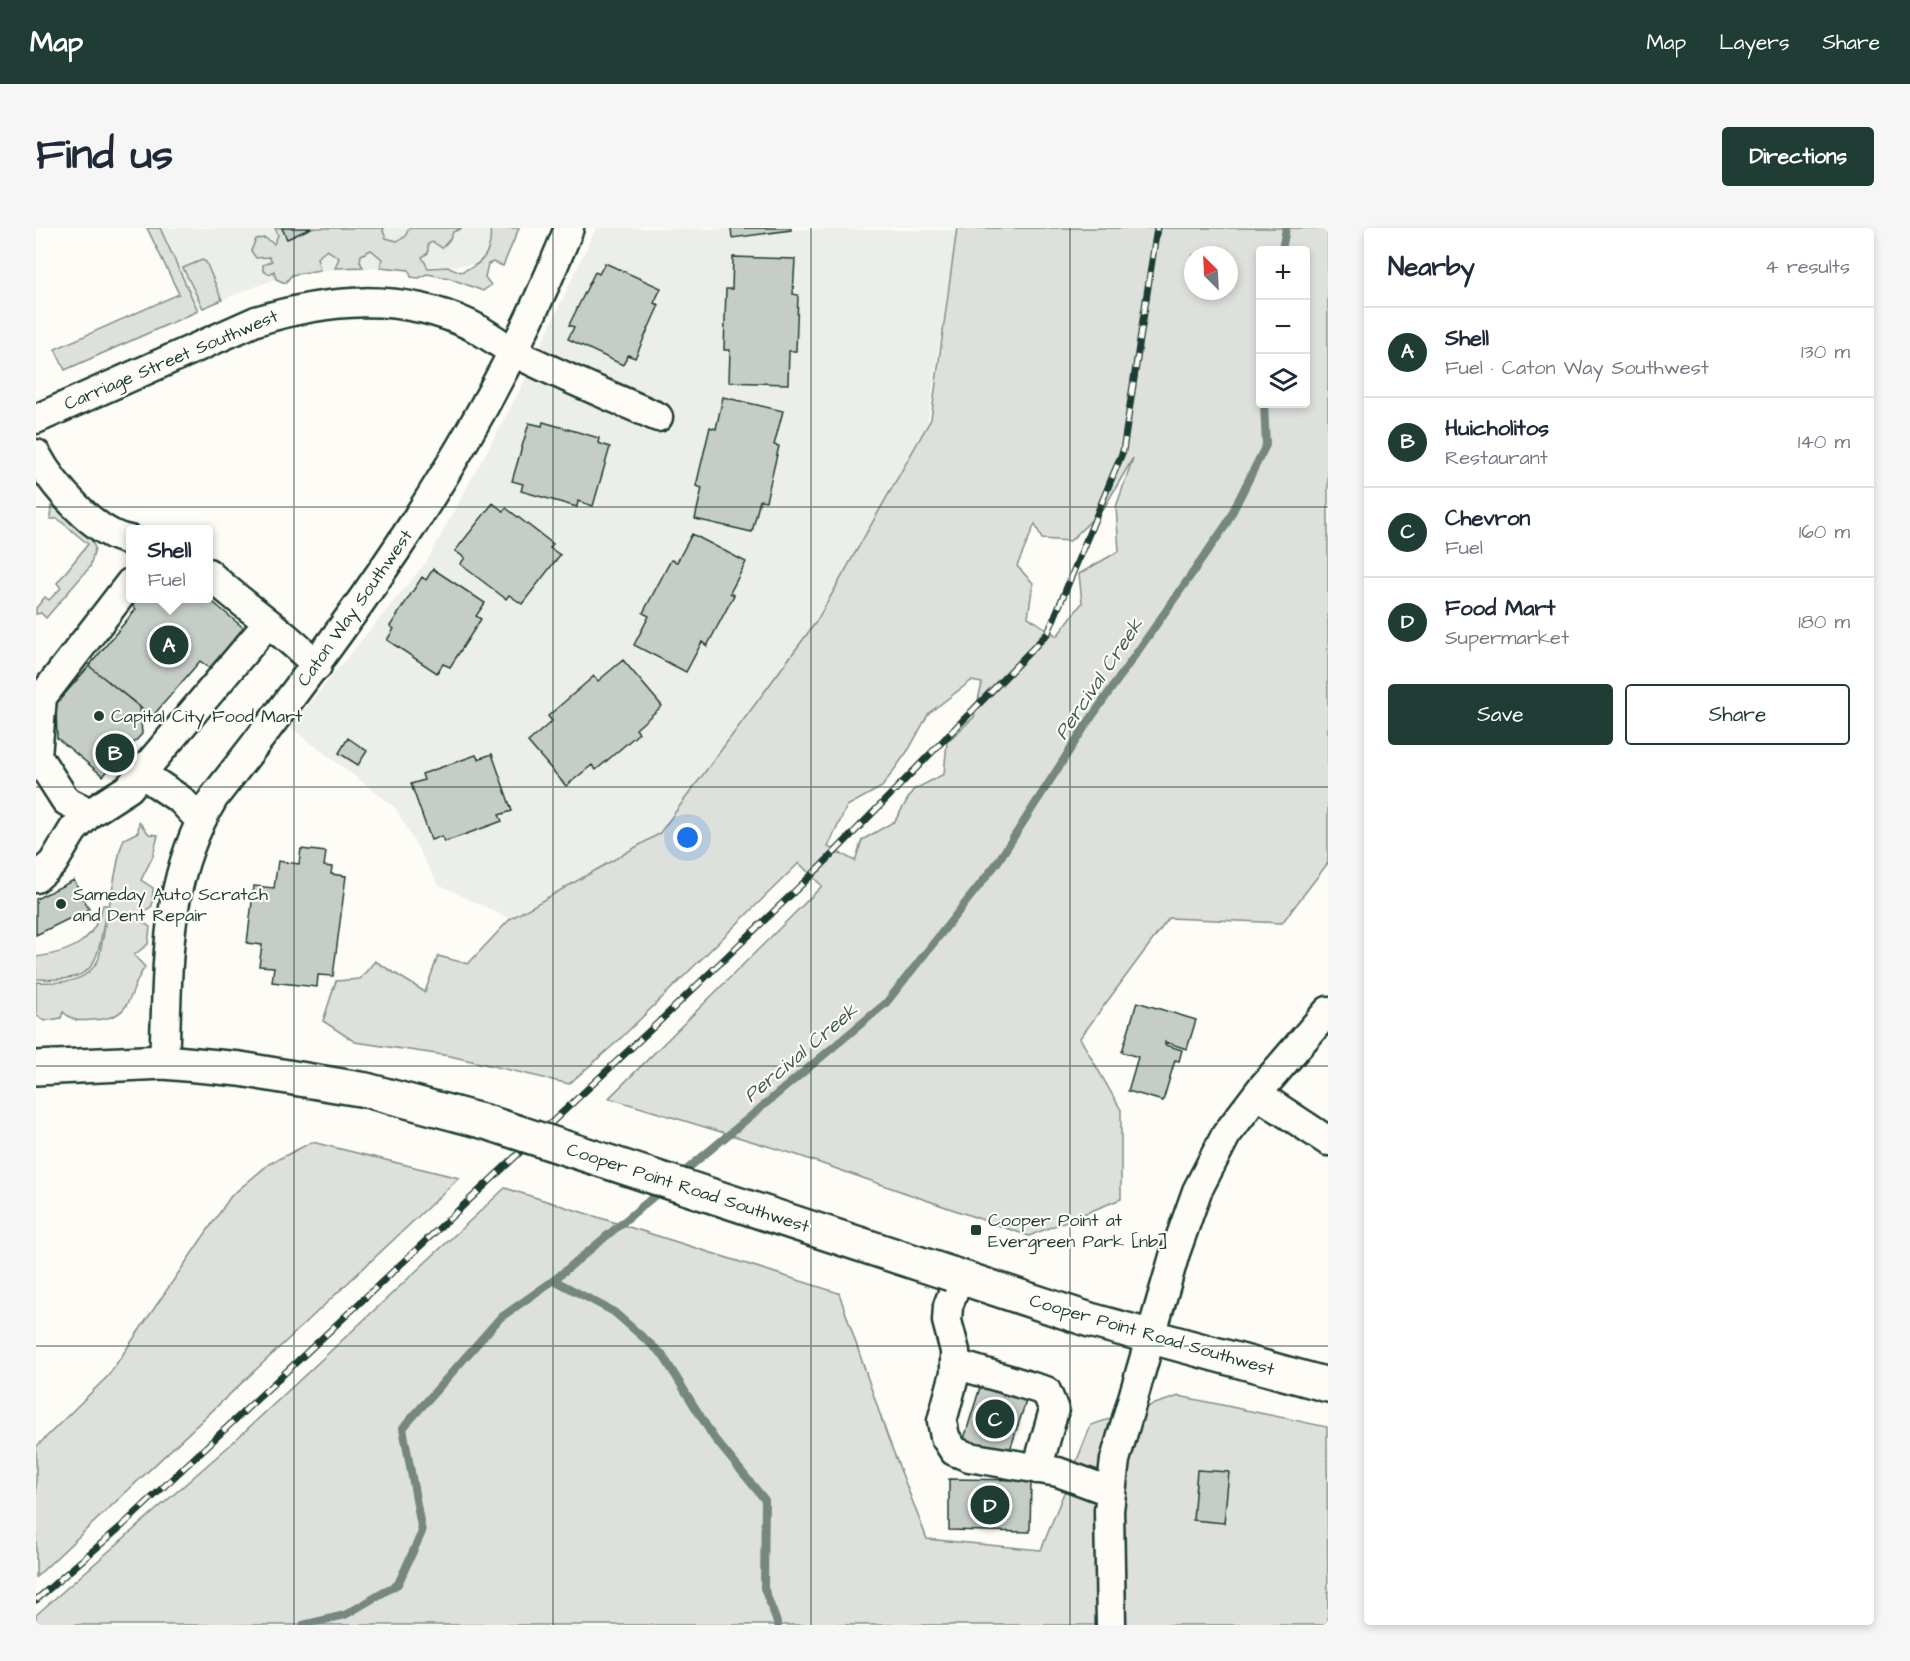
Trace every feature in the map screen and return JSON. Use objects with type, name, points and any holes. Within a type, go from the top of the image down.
[{"type":"main road","name":"Cooper Point Road Southwest","points":[[36,1068],[164,1062],[240,1069],[349,1087],[489,1124],[1090,1320],[1328,1385]]},
{"type":"street","name":"Caton Way Southwest","points":[[164,1062],[170,926],[176,886],[188,847],[200,820],[214,797],[317,666],[372,589],[441,482],[513,351],[569,228]]},
{"type":"street","name":"Carriage Street Southwest","points":[[36,419],[256,321],[293,309],[331,303],[391,302],[435,310],[472,326],[513,351],[658,417]]},
{"type":"street","points":[[36,454],[46,474],[74,503],[106,531],[126,538]]},
{"type":"street","points":[[213,577],[297,644],[317,666]]},
{"type":"street","points":[[90,813],[66,801],[37,756],[38,710],[126,589]]},
{"type":"street","points":[[36,878],[53,863],[73,830],[90,813],[129,788],[268,623]]},
{"type":"street","points":[[141,773],[181,800],[200,820]]},
{"type":"street","points":[[1111,1625],[1109,1491],[1115,1460],[1150,1335],[1197,1191],[1226,1135],[1257,1094],[1328,1011]]},
{"type":"street","points":[[1257,1094],[1328,1142]]},
{"type":"street","points":[[955,1276],[947,1321],[955,1351],[955,1364],[942,1421],[945,1437],[954,1451],[969,1457],[1058,1472],[1109,1491]]},
{"type":"street","points":[[955,1364],[1046,1391],[1054,1410],[1037,1469]]},
{"type":"shaded area","points":[[147,228],[160,228],[198,311],[65,370],[55,349],[179,294]]},
{"type":"shaded area","points":[[157,228],[514,228],[500,264],[296,271],[193,311]]},
{"type":"shaded area","points":[[275,228],[282,228],[287,239],[311,228],[384,228],[386,238],[397,241],[405,237],[409,228],[462,228],[453,232],[442,248],[433,242],[428,244],[428,253],[422,257],[428,268],[449,267],[461,272],[483,259],[490,245],[490,228],[519,228],[503,266],[493,262],[488,264],[485,277],[491,285],[483,291],[449,278],[427,274],[419,278],[411,277],[409,270],[380,267],[382,259],[371,250],[361,255],[360,262],[363,267],[335,268],[339,258],[327,250],[317,258],[320,270],[292,275],[285,283],[276,279],[274,271],[270,274],[263,271],[263,265],[272,261],[269,257],[256,258],[251,251],[256,239],[265,238],[274,244],[278,235]]},
{"type":"shaded area","points":[[596,228],[957,230],[927,425],[816,622],[659,834],[510,919],[438,884],[395,807],[290,727],[427,561],[520,390]]},
{"type":"shaded area","points":[[957,228],[1328,228],[1328,863],[1282,923],[1169,918],[1080,1038],[1121,1110],[1121,1199],[1029,1236],[797,1155],[609,1098],[822,886],[799,863],[619,1040],[569,1084],[450,1056],[355,1042],[323,1021],[336,981],[360,979],[375,961],[425,992],[438,956],[468,964],[510,919],[659,834],[816,622],[931,419]],"holes":[[[1133,458],[1116,507],[1119,551],[1079,574],[1082,603],[1057,636],[1028,617],[1033,583],[1017,566],[1035,524],[1042,539],[1070,541],[1104,508]],[[971,681],[982,683],[974,717],[947,742],[944,774],[913,790],[895,821],[862,840],[855,861],[828,847],[847,806],[882,787],[909,749],[929,713]]]},
{"type":"shaded area","points":[[202,260],[206,262],[222,300],[203,308],[183,268]]},
{"type":"shaded area","points":[[51,506],[91,539],[95,548],[90,567],[46,618],[41,613],[36,614],[36,608],[45,597],[49,600],[61,588],[57,583],[88,544],[58,519],[50,519]]},
{"type":"shaded area","points":[[139,822],[149,834],[158,835],[153,856],[141,880],[153,888],[152,906],[136,917],[150,927],[148,944],[134,955],[145,967],[128,1003],[123,1010],[106,1019],[83,1021],[71,1018],[63,1012],[61,1018],[44,1021],[36,1015],[36,982],[73,980],[88,973],[94,967],[99,958],[120,850],[124,839],[138,832]]},
{"type":"shaded area","points":[[103,905],[107,905],[101,941],[92,964],[85,972],[73,977],[36,979],[36,957],[60,952],[80,943],[94,928]]},
{"type":"shaded area","points":[[312,1142],[459,1178],[36,1577],[36,1447],[108,1376],[231,1196],[269,1164]]},
{"type":"shaded area","points":[[505,1188],[839,1293],[887,1435],[927,1539],[1041,1550],[1091,1425],[1179,1396],[1327,1427],[1328,1625],[36,1625],[36,1615],[229,1446]]},
{"type":"building","points":[[282,228],[311,228],[287,239]]},
{"type":"building","points":[[731,228],[791,228],[791,230],[732,238]]},
{"type":"building","points":[[733,257],[795,259],[793,294],[798,295],[796,351],[789,351],[788,384],[729,382],[730,350],[724,350],[726,289],[732,289]]},
{"type":"building","points":[[605,263],[661,288],[654,303],[659,305],[635,358],[628,355],[623,365],[568,339],[574,327],[569,325],[595,272],[599,274]]},
{"type":"building","points":[[723,397],[783,411],[774,445],[779,446],[766,501],[760,500],[752,532],[695,519],[702,488],[696,486],[710,427],[716,429]]},
{"type":"building","points":[[543,422],[599,438],[598,443],[610,447],[593,506],[578,501],[577,507],[521,491],[523,484],[512,481],[529,423],[542,426]]},
{"type":"building","points":[[493,503],[503,511],[506,508],[553,544],[550,548],[560,555],[522,604],[509,595],[506,599],[460,564],[465,558],[455,551]]},
{"type":"building","points":[[692,534],[746,562],[730,593],[734,595],[707,646],[702,642],[686,672],[634,645],[649,616],[643,613],[671,560],[677,562]]},
{"type":"building","points":[[433,569],[485,603],[476,616],[481,619],[450,667],[443,664],[437,673],[387,640],[394,629],[390,626],[422,577],[426,580]]},
{"type":"building","points":[[213,602],[246,630],[212,670],[200,661],[152,717],[89,666],[136,609],[129,603]]},
{"type":"building","points":[[623,660],[662,706],[636,729],[639,733],[596,770],[592,765],[566,786],[528,742],[552,721],[548,716],[594,676],[598,681]]},
{"type":"building","name":"Capital City Food Mart","points":[[89,666],[140,707],[142,734],[103,776],[57,738],[56,704]]},
{"type":"building","points":[[348,738],[367,751],[358,765],[339,753]]},
{"type":"building","points":[[492,754],[512,811],[499,815],[502,821],[444,842],[442,836],[431,840],[411,784],[424,780],[422,774],[476,755],[478,759]]},
{"type":"building","points":[[301,849],[326,852],[324,866],[332,867],[331,874],[346,876],[333,976],[318,975],[317,987],[272,982],[274,967],[259,966],[262,945],[247,943],[254,886],[274,888],[278,861],[299,864]]},
{"type":"building","name":"Sameday Auto Scratch and Dent Repair","points":[[74,880],[89,909],[36,935],[36,899]]},
{"type":"building","points":[[1137,1002],[1196,1020],[1187,1049],[1165,1042],[1165,1045],[1182,1050],[1179,1061],[1175,1060],[1163,1101],[1128,1091],[1138,1057],[1122,1052]]},
{"type":"building","points":[[982,1381],[1028,1395],[1008,1456],[963,1442]]},
{"type":"building","points":[[1197,1470],[1229,1472],[1224,1523],[1193,1520]]},
{"type":"building","points":[[949,1479],[1031,1480],[1030,1532],[949,1530]]},
{"type":"waterway","name":"Percival Creek","points":[[1283,246],[1286,228]]},
{"type":"waterway","name":"Percival Creek","points":[[679,1176],[886,1003],[997,863],[1084,728],[1226,525],[1266,445],[1264,408]]},
{"type":"waterway","name":"Percival Creek","points":[[303,1625],[345,1615],[398,1584],[422,1532],[403,1428],[500,1318],[554,1280],[664,1188]]},
{"type":"waterway","points":[[554,1280],[614,1312],[662,1354],[714,1438],[765,1500],[764,1588],[778,1625]]},
{"type":"railway","points":[[36,1600],[124,1524],[662,1019],[822,865],[1048,633],[1123,451],[1157,228]]},
{"type":"place","name":"Shell","points":[[169,645]]},
{"type":"place","name":"Capital City Food Mart","points":[[99,716]]},
{"type":"place","name":"Huicholitos","points":[[115,753]]},
{"type":"place","name":"Sameday Auto Scratch and Dent Repair","points":[[61,904]]},
{"type":"place","name":"Cooper Point at Evergreen Park [nb]","points":[[976,1230]]},
{"type":"place","name":"Chevron","points":[[995,1419]]},
{"type":"place","name":"Food Mart","points":[[990,1505]]}]
